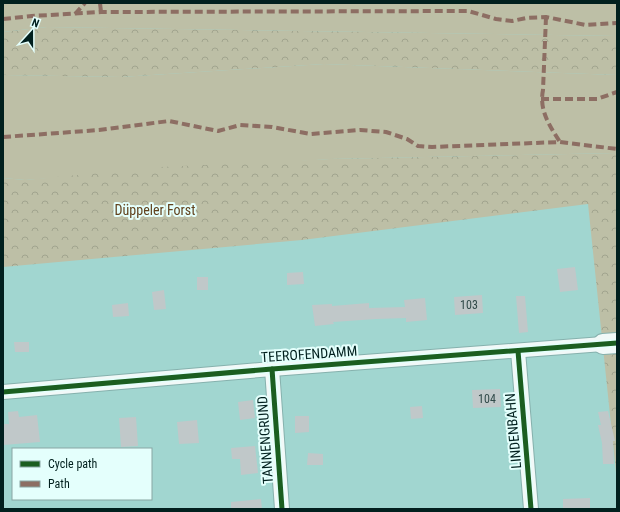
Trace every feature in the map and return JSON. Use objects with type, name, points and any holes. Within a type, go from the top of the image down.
[{"type":"street","name":"TEEROFENDAMM","points":[[3,392],[272,369],[610,343]]},
{"type":"street","name":"LINDENBAHN","points":[[518,351],[531,509]]},
{"type":"street","name":"TANNENGRUND","points":[[272,369],[282,509]]},
{"type":"green space","points":[[3,3],[617,3],[617,36],[47,27],[3,32]]},
{"type":"green space","points":[[47,27],[617,36],[617,75],[324,64],[121,77],[3,75],[3,32]]},
{"type":"green space","points":[[324,64],[617,75],[617,153],[330,159],[25,180],[3,178],[3,75],[121,77]]},
{"type":"green space","name":"Düppeler Forst","points":[[617,153],[617,482],[588,204],[302,240],[3,267],[3,178],[25,180],[161,167],[330,159]]},
{"type":"building","points":[[575,267],[578,290],[560,292],[557,269]]},
{"type":"building","points":[[303,272],[304,284],[287,285],[287,273]]},
{"type":"building","points":[[197,277],[208,277],[208,290],[197,290]]},
{"type":"building","points":[[164,290],[166,309],[154,310],[152,292]]},
{"type":"building","points":[[482,295],[483,313],[455,315],[454,297]]},
{"type":"building","points":[[516,296],[525,296],[528,332],[519,333]]},
{"type":"building","points":[[425,298],[427,320],[406,322],[406,318],[376,319],[333,322],[334,324],[315,326],[312,305],[332,304],[332,306],[369,303],[369,308],[405,307],[404,300]]},
{"type":"building","points":[[128,303],[129,316],[113,317],[112,305]]},
{"type":"building","points":[[14,342],[29,342],[29,352],[15,352]]},
{"type":"building","points":[[500,389],[501,407],[473,408],[472,390]]},
{"type":"building","points":[[253,400],[255,418],[240,420],[238,402]]},
{"type":"building","points":[[422,406],[423,418],[411,419],[410,407]]},
{"type":"building","points":[[18,411],[19,417],[37,415],[40,442],[3,445],[3,424],[9,424],[8,412]]},
{"type":"building","points":[[608,411],[615,441],[613,441],[614,464],[603,464],[602,443],[598,425],[601,425],[598,412]]},
{"type":"building","points":[[295,416],[309,416],[309,432],[295,433]]},
{"type":"building","points":[[136,417],[138,446],[121,447],[119,418]]},
{"type":"building","points":[[197,420],[199,443],[179,444],[177,422]]},
{"type":"building","points":[[255,446],[258,473],[241,475],[240,459],[232,459],[231,448]]},
{"type":"building","points":[[308,453],[323,454],[323,465],[307,465]]},
{"type":"building","points":[[590,498],[590,509],[563,509],[563,499]]},
{"type":"building","points":[[261,499],[262,509],[231,509],[231,502]]},
{"type":"marked path","points":[[75,14],[85,3]]},
{"type":"marked path","points":[[100,3],[101,12]]},
{"type":"marked path","points":[[3,19],[101,12],[468,11],[496,19],[512,21],[526,18],[546,17],[586,25],[617,23]]},
{"type":"marked path","points":[[546,17],[542,104],[546,117],[560,142]]},
{"type":"marked path","points":[[541,99],[597,99],[617,92]]},
{"type":"marked path","points":[[3,137],[99,130],[169,121],[218,131],[240,125],[272,127],[311,134],[360,130],[386,132],[407,139],[418,146],[432,147],[560,142],[617,149]]},
{"type":"cycle path","points":[[3,392],[272,369],[617,343]]},
{"type":"cycle path","points":[[518,351],[531,509]]},
{"type":"cycle path","points":[[272,369],[282,509]]}]
